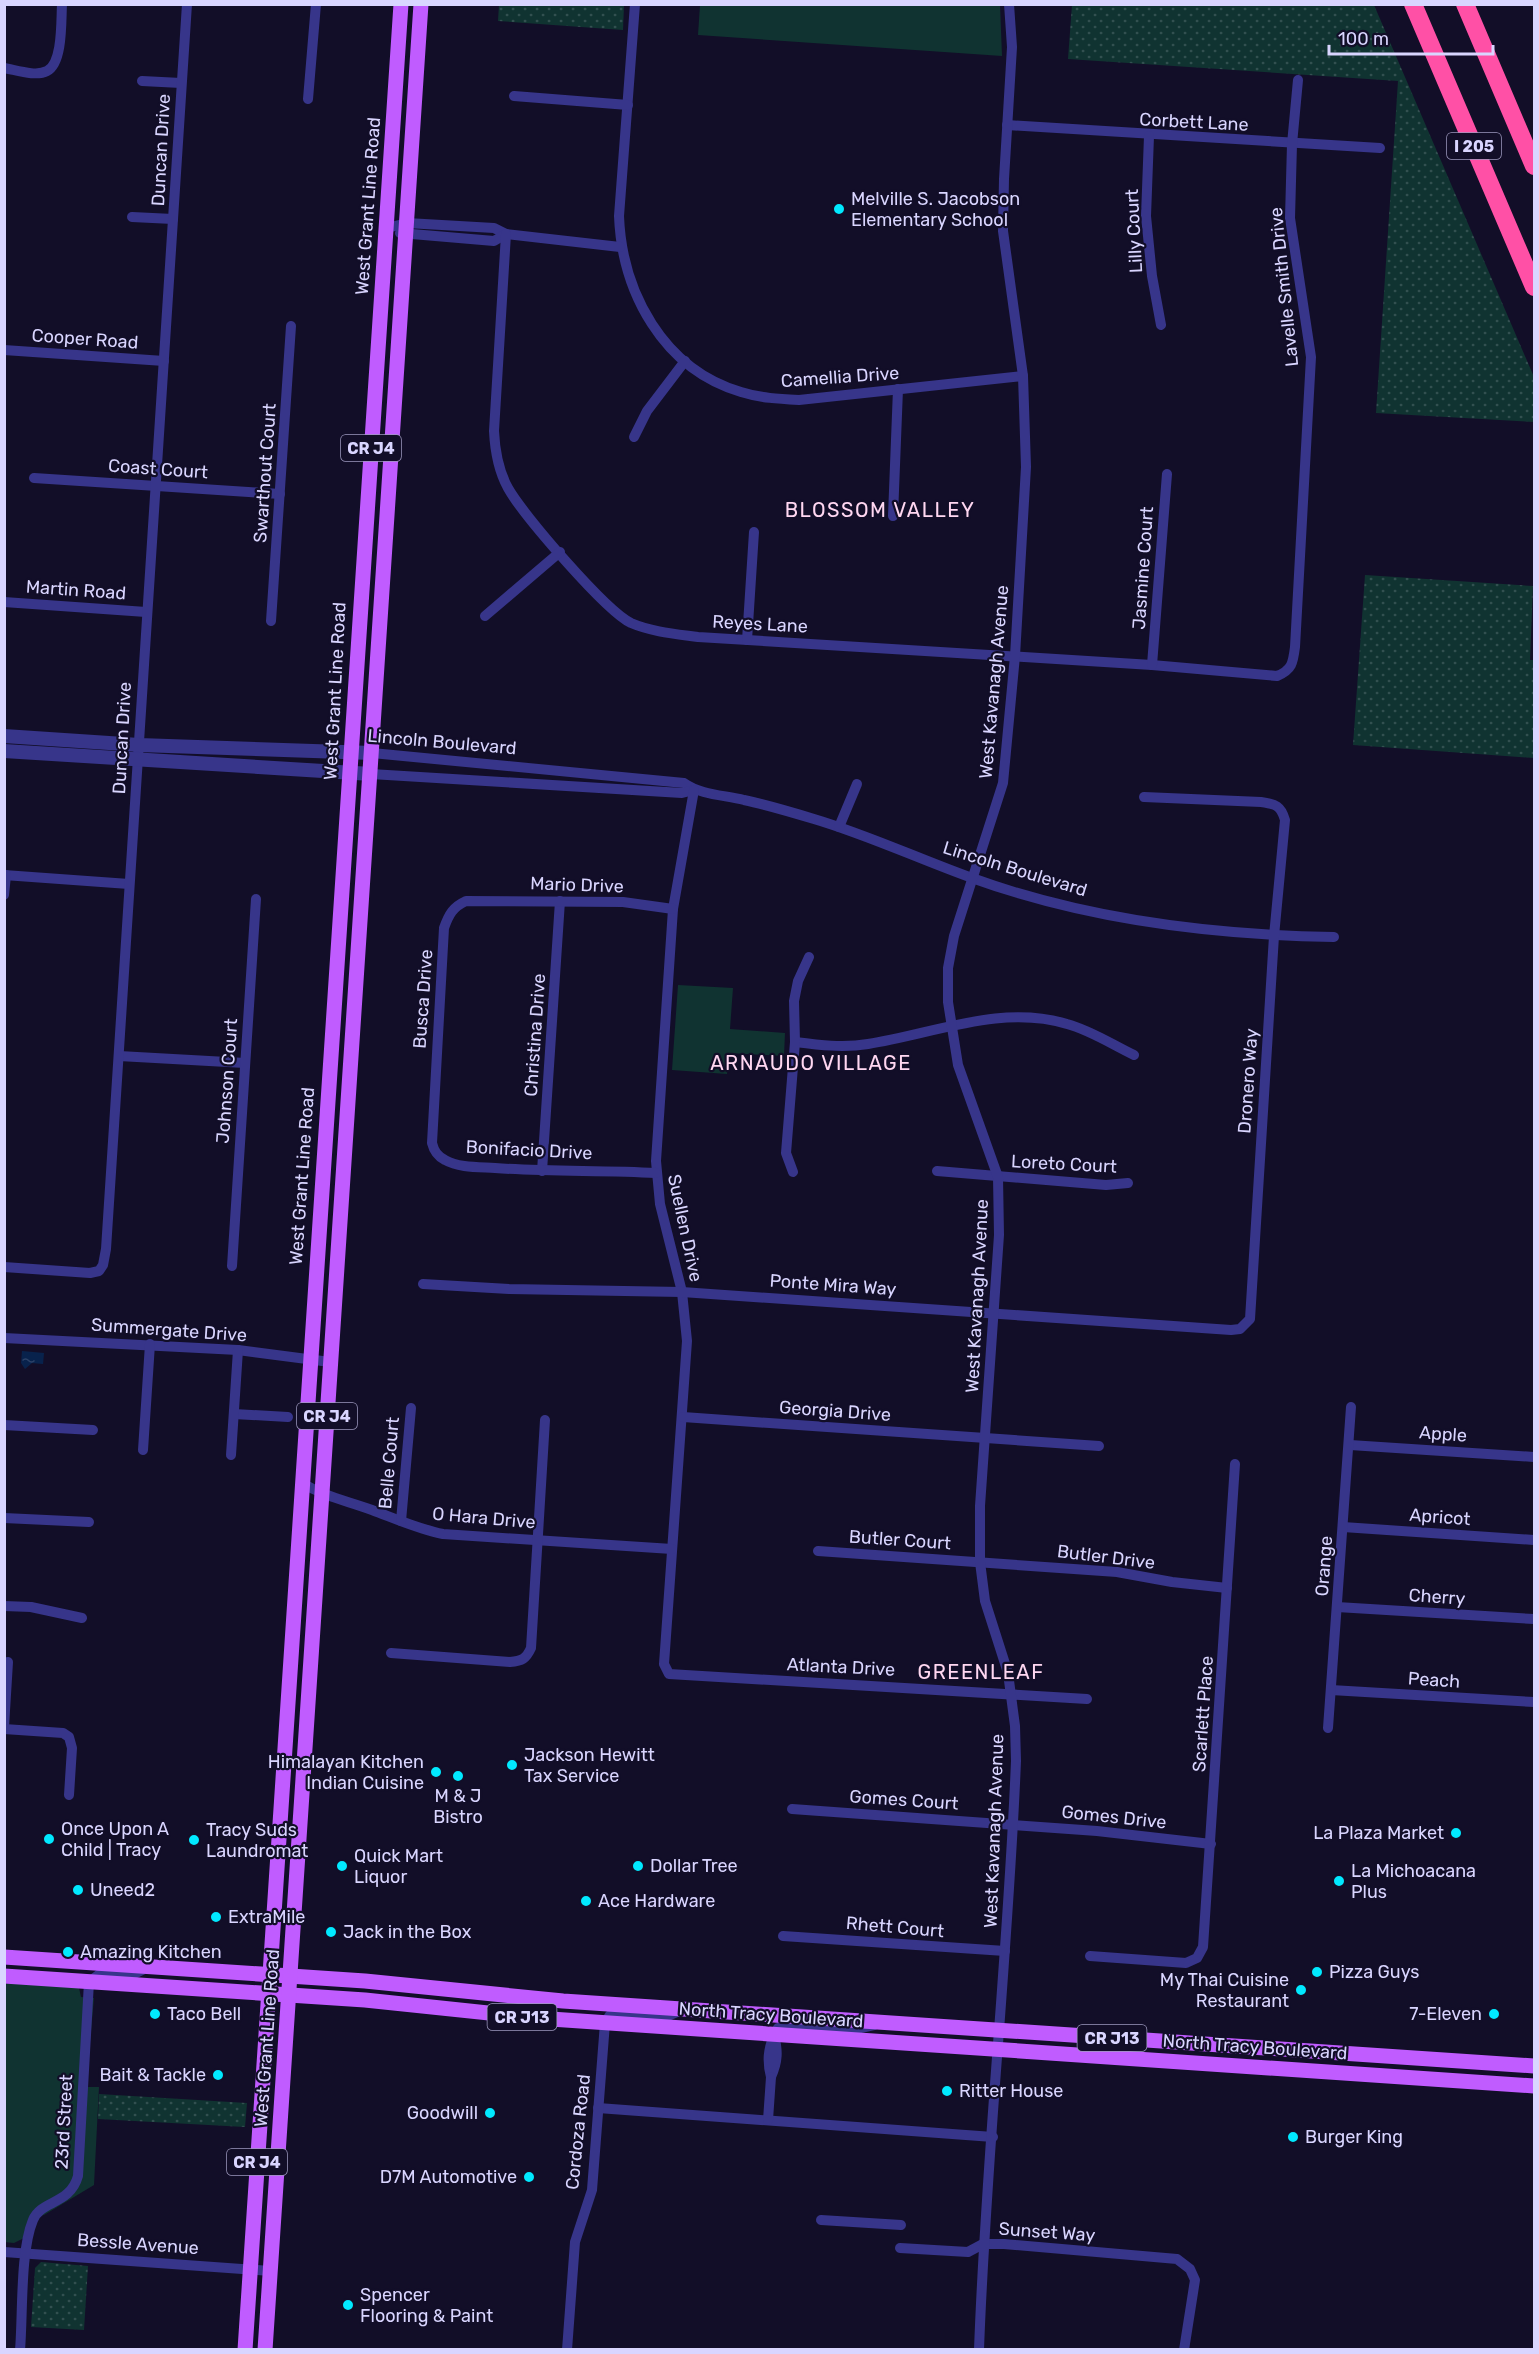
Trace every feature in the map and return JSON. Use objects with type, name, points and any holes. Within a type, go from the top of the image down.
[{"type":"highway","name":"I 205","points":[[1413,4],[1534,287]]},
{"type":"highway","name":"I 205","points":[[1465,4],[1534,166]]},
{"type":"main road","name":"West Grant Line Road","points":[[244,2349],[271,1974],[309,1361],[401,4]]},
{"type":"main road","name":"West Grant Line Road","points":[[265,2349],[421,4]]},
{"type":"main road","points":[[292,1630],[299,1635],[304,1659],[310,1669]]},
{"type":"main road","name":"North Tracy Boulevard","points":[[4,1957],[271,1974],[682,2010],[1534,2066]]},
{"type":"main road","name":"North Tracy Boulevard","points":[[4,1976],[269,1993],[604,2023],[1534,2086]]},
{"type":"street","points":[[4,68],[37,73],[47,71],[55,64],[59,50],[62,4]]},
{"type":"street","name":"Duncan Drive","points":[[4,1267],[90,1273],[99,1271],[105,1258],[187,4]]},
{"type":"street","points":[[308,99],[316,4]]},
{"type":"street","name":"Camellia Drive","points":[[635,4],[619,216],[620,247],[631,285],[649,322],[685,362],[715,381],[739,392],[762,397],[800,400],[1023,376]]},
{"type":"street","name":"West Kavanagh Avenue","points":[[979,2349],[983,2244],[993,2137],[1014,1825],[1016,1761],[1008,1673],[985,1601],[980,1562],[980,1506],[999,1235],[998,1177],[958,1065],[948,1002],[948,968],[954,936],[1003,783],[1015,656],[1026,467],[1023,376],[1003,231],[1012,47],[1009,4]]},
{"type":"street","name":"Lavelle Smith Drive","points":[[1296,634],[1311,357],[1309,332],[1292,247],[1290,218],[1292,144],[1298,80]]},
{"type":"street","name":"Duncan Drive","points":[[142,81],[181,83]]},
{"type":"street","points":[[514,96],[628,105]]},
{"type":"street","name":"Corbett Lane","points":[[1007,125],[1149,136],[1380,148]]},
{"type":"street","name":"Lilly Court","points":[[1149,136],[1146,216],[1152,276],[1161,325]]},
{"type":"street","name":"Duncan Drive","points":[[132,217],[173,219]]},
{"type":"street","points":[[387,228],[494,241],[506,234],[620,247]]},
{"type":"street","name":"Reyes Lane","points":[[506,234],[494,431],[496,458],[518,504],[603,601],[631,622],[654,631],[698,637],[1152,665],[1277,676],[1287,672],[1293,664],[1296,634]]},
{"type":"street","name":"Swarthout Court","points":[[271,621],[291,326]]},
{"type":"street","name":"Cooper Road","points":[[4,350],[164,360]]},
{"type":"street","points":[[634,437],[647,411],[685,362]]},
{"type":"street","points":[[893,516],[898,389]]},
{"type":"street","name":"Jasmine Court","points":[[1152,665],[1167,474]]},
{"type":"street","name":"Coast Court","points":[[34,478],[280,494]]},
{"type":"street","points":[[747,640],[754,532]]},
{"type":"street","points":[[485,616],[560,552]]},
{"type":"street","name":"Martin Road","points":[[4,602],[146,612]]},
{"type":"street","name":"Lincoln Boulevard","points":[[4,736],[139,745],[372,753],[684,783],[694,790],[744,800],[839,827],[973,878],[1050,902],[1101,914],[1176,927],[1274,936],[1334,938]]},
{"type":"street","name":"Lincoln Boulevard","points":[[4,751],[682,794],[694,790]]},
{"type":"street","points":[[839,827],[857,784]]},
{"type":"street","name":"Suellen Drive","points":[[669,1674],[664,1664],[664,1650],[687,1341],[682,1292],[660,1204],[656,1173],[673,909],[694,790]]},
{"type":"street","name":"Dronero Way","points":[[1144,797],[1276,804],[1282,810],[1284,831],[1274,936],[1250,1318],[1240,1329]]},
{"type":"street","points":[[4,896],[5,875],[129,884]]},
{"type":"street","name":"Johnson Court","points":[[232,1266],[256,899]]},
{"type":"street","name":"Mario Drive","points":[[480,899],[623,902],[673,909]]},
{"type":"street","name":"Busca Drive","points":[[433,1123],[444,928],[456,906],[466,900],[480,899]]},
{"type":"street","name":"Christina Drive","points":[[542,1172],[560,901]]},
{"type":"street","points":[[793,1172],[786,1153],[795,1042],[794,1001],[798,981],[809,957]]},
{"type":"street","points":[[795,1042],[832,1047],[868,1044],[951,1024],[1007,1018],[1068,1024],[1134,1055]]},
{"type":"street","points":[[119,1056],[245,1064]]},
{"type":"street","name":"Bonifacio Drive","points":[[433,1123],[434,1152],[445,1161],[464,1166],[542,1172],[606,1170],[656,1173]]},
{"type":"street","name":"Loreto Court","points":[[937,1171],[1106,1185],[1128,1183]]},
{"type":"street","name":"Ponte Mira Way","points":[[423,1284],[509,1289],[682,1292],[1240,1329]]},
{"type":"street","name":"Summergate Drive","points":[[4,1338],[238,1350],[330,1362]]},
{"type":"street","points":[[143,1450],[150,1344]]},
{"type":"street","points":[[231,1455],[238,1350]]},
{"type":"street","name":"Orange","points":[[1328,1728],[1351,1407]]},
{"type":"street","name":"Belle Court","points":[[401,1521],[411,1408]]},
{"type":"street","points":[[234,1414],[288,1417]]},
{"type":"street","name":"Georgia Drive","points":[[683,1417],[1099,1446]]},
{"type":"street","points":[[391,1653],[510,1662],[522,1661],[527,1657],[531,1648],[545,1420]]},
{"type":"street","points":[[4,1425],[93,1430]]},
{"type":"street","name":"Apple","points":[[1350,1445],[1534,1457]]},
{"type":"street","name":"Scarlett Place","points":[[1090,1956],[1179,1964],[1192,1961],[1201,1953],[1204,1941],[1211,1844],[1235,1464]]},
{"type":"street","name":"O Hara Drive","points":[[302,1483],[322,1495],[443,1534],[672,1549]]},
{"type":"street","points":[[4,1518],[89,1522]]},
{"type":"street","name":"Apricot","points":[[1343,1527],[1534,1540]]},
{"type":"street","name":"Butler Court","points":[[818,1551],[980,1562]]},
{"type":"street","name":"Butler Drive","points":[[980,1562],[1117,1572],[1172,1582],[1227,1588]]},
{"type":"street","points":[[4,1606],[31,1607],[82,1618]]},
{"type":"street","name":"Cherry","points":[[1337,1607],[1534,1619]]},
{"type":"street","points":[[8,1662],[4,1728],[63,1733],[69,1737],[72,1748],[69,1795]]},
{"type":"street","name":"Atlanta Drive","points":[[669,1674],[1087,1699]]},
{"type":"street","name":"Peach","points":[[1331,1690],[1534,1702]]},
{"type":"street","name":"Gomes Court","points":[[792,1809],[1014,1825]]},
{"type":"street","name":"Gomes Drive","points":[[1014,1825],[1123,1833],[1211,1844]]},
{"type":"street","name":"Rhett Court","points":[[783,1936],[1005,1951]]},
{"type":"street","points":[[89,1982],[101,1973],[134,1974],[149,1967]]},
{"type":"street","name":"23rd Street","points":[[20,2349],[27,2254],[33,2220],[37,2213],[69,2195],[75,2188],[78,2176],[89,1982]]},
{"type":"street","points":[[604,2023],[607,2017],[615,2014],[668,2016],[682,2010]]},
{"type":"street","name":"Cordoza Road","points":[[567,2349],[575,2242],[592,2190],[604,2023]]},
{"type":"street","points":[[768,2120],[771,2077],[777,2064],[778,2050],[774,2035],[784,2025],[856,2029],[883,2023]]},
{"type":"street","points":[[598,2108],[993,2137]]},
{"type":"street","points":[[821,2220],[901,2225]]},
{"type":"street","name":"Sunset Way","points":[[900,2248],[968,2252],[983,2244],[1177,2259],[1190,2269],[1195,2280],[1184,2349]]},
{"type":"street","name":"Bessle Avenue","points":[[4,2252],[270,2271]]},
{"type":"green space","points":[[1000,4],[1002,56],[698,35],[700,5]]},
{"type":"green space","points":[[499,5],[624,5],[623,30],[498,21]]},
{"type":"green space","points":[[1072,5],[1374,5],[1534,377],[1534,422],[1376,413],[1398,81],[1068,59]]},
{"type":"green space","points":[[1365,575],[1533,586],[1530,660],[1534,660],[1534,758],[1353,745]]},
{"type":"green space","points":[[678,985],[733,988],[730,1029],[785,1033],[784,1056],[729,1053],[727,1074],[672,1070]]},
{"type":"green space","points":[[4,1983],[79,1988],[81,1997],[94,1998],[86,2087],[99,2087],[94,2185],[44,2215],[30,2218],[24,2238],[14,2243],[4,2242]]},
{"type":"green space","points":[[99,2094],[247,2103],[245,2127],[98,2119]]},
{"type":"green space","points":[[41,2262],[88,2266],[84,2330],[31,2327],[35,2268]]},
{"type":"water","points":[[22,1351],[44,1353],[43,1364],[32,1363],[25,1369],[21,1363]]},
{"type":"place","name":"Melville S. Jacobson Elementary School","points":[[839,209]]},
{"type":"place","name":"Jackson Hewitt Tax Service","points":[[512,1765]]},
{"type":"place","name":"Himalayan Kitchen Indian Cuisine","points":[[436,1772]]},
{"type":"place","name":"M & J Bistro","points":[[458,1776]]},
{"type":"place","name":"La Plaza Market","points":[[1456,1833]]},
{"type":"place","name":"Once Upon A Child | Tracy","points":[[49,1839]]},
{"type":"place","name":"Tracy Suds Laundromat","points":[[194,1840]]},
{"type":"place","name":"Quick Mart Liquor","points":[[342,1866]]},
{"type":"place","name":"Dollar Tree","points":[[638,1866]]},
{"type":"place","name":"La Michoacana Plus","points":[[1339,1881]]},
{"type":"place","name":"Uneed2","points":[[78,1890]]},
{"type":"place","name":"Ace Hardware","points":[[586,1901]]},
{"type":"place","name":"ExtraMile","points":[[216,1917]]},
{"type":"place","name":"Jack in the Box","points":[[331,1932]]},
{"type":"place","name":"Amazing Kitchen","points":[[68,1952]]},
{"type":"place","name":"Pizza Guys","points":[[1317,1972]]},
{"type":"place","name":"My Thai Cuisine Restaurant","points":[[1301,1990]]},
{"type":"place","name":"Taco Bell","points":[[155,2014]]},
{"type":"place","name":"7-Eleven","points":[[1494,2014]]},
{"type":"place","name":"Bait & Tackle","points":[[218,2075]]},
{"type":"place","name":"Ritter House","points":[[947,2091]]},
{"type":"place","name":"Goodwill","points":[[490,2113]]},
{"type":"place","name":"Burger King","points":[[1293,2137]]},
{"type":"place","name":"D7M Automotive","points":[[529,2177]]},
{"type":"place","name":"Spencer Flooring & Paint","points":[[348,2305]]},
{"type":"district","name":"BLOSSOM VALLEY","points":[[880,510]]},
{"type":"district","name":"ARNAUDO VILLAGE","points":[[811,1063]]},
{"type":"district","name":"GREENLEAF","points":[[981,1672]]}]
